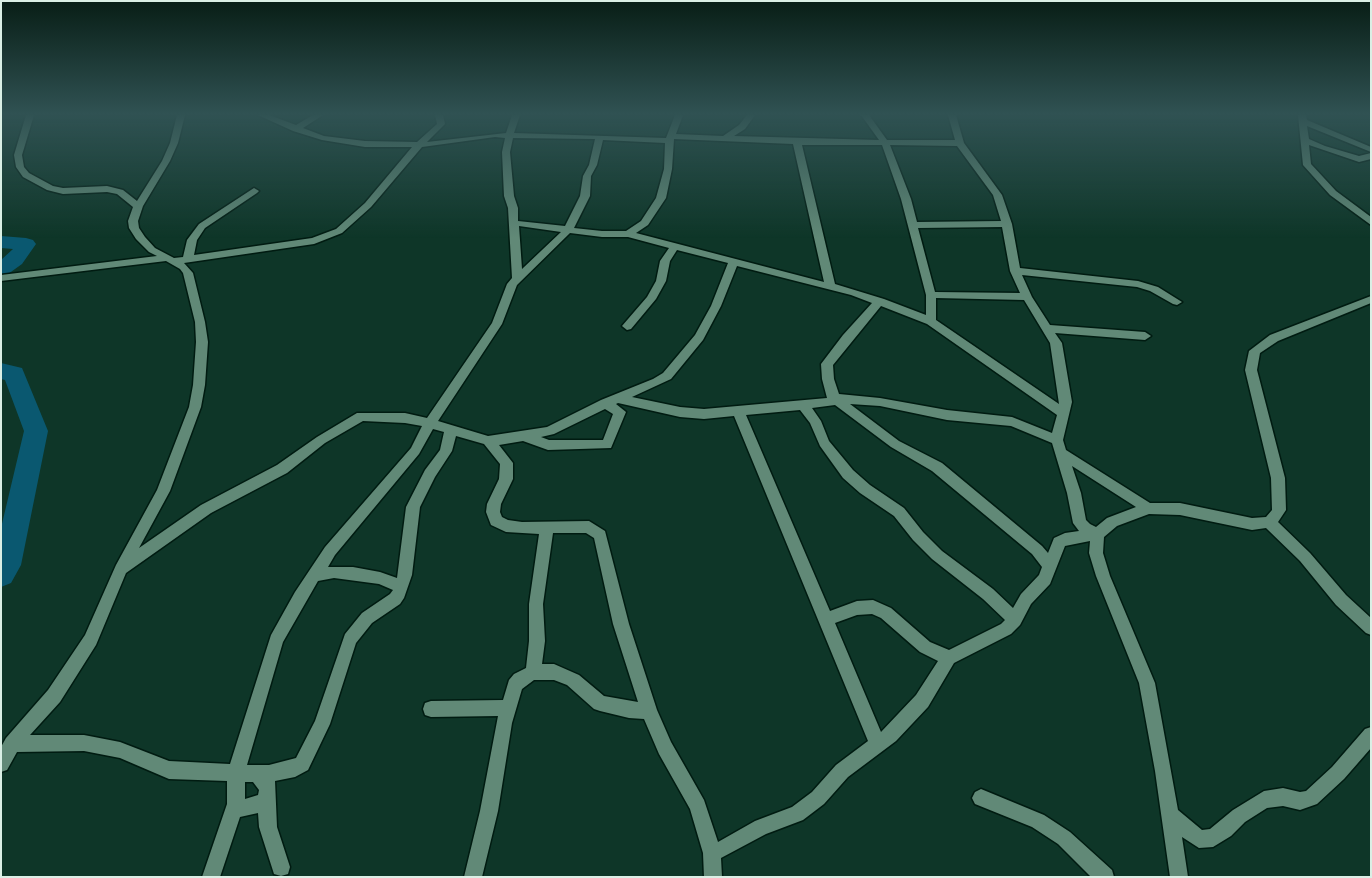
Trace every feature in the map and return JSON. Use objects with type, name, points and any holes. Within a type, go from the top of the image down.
[{"type":"street","points":[[18,156],[20,167],[26,175],[50,188],[63,191],[107,189],[120,192],[138,206]]},
{"type":"street","points":[[1,764],[12,744],[54,696],[91,640],[121,569],[163,491],[194,407],[199,385],[202,342],[200,322],[188,273],[184,266],[152,250],[136,234],[133,221],[138,206],[168,156]]},
{"type":"street","points":[[1,278],[188,258],[314,241],[334,234],[346,227],[368,205],[410,156]]},
{"type":"street","points":[[506,156],[509,196],[514,208],[517,279]]},
{"type":"street","points":[[211,877],[234,810],[236,773],[272,647],[313,576],[363,509],[415,451],[430,423],[497,324],[508,291],[517,279],[566,231],[577,215],[584,196],[587,176],[595,156]]},
{"type":"street","points":[[628,234],[645,223],[658,204],[668,169],[669,156]]},
{"type":"street","points":[[800,156],[830,288]]},
{"type":"street","points":[[890,156],[914,225],[931,295],[931,321]]},
{"type":"street","points":[[969,156],[997,195],[1007,224],[1015,271],[1027,297],[1056,343],[1066,402],[1062,412],[1058,446],[1074,493],[1080,523],[1085,528],[1098,534]]},
{"type":"street","points":[[1306,156],[1307,165],[1333,193],[1371,222]]},
{"type":"street","points":[[1350,156],[1360,159],[1371,156]]},
{"type":"street","points":[[188,258],[192,240],[202,226],[254,191]]},
{"type":"street","points":[[515,223],[566,231],[628,234],[880,301],[931,321],[1029,391],[1062,412]]},
{"type":"street","points":[[914,225],[1007,224]]},
{"type":"street","points":[[627,326],[651,300],[660,281],[665,261],[674,246]]},
{"type":"street","points":[[121,569],[206,509],[282,469],[321,440],[366,415],[430,423],[488,441],[527,437],[561,426],[610,401],[667,376],[699,337],[716,306],[734,261]]},
{"type":"street","points":[[1015,271],[1138,284],[1154,288],[1177,302]]},
{"type":"street","points":[[931,295],[1027,297]]},
{"type":"street","points":[[712,853],[725,848],[761,826],[797,814],[818,798],[842,771],[878,745],[922,701],[949,658],[1006,629],[1015,620],[1026,599],[1045,579],[1059,542],[1065,539],[1098,534],[1112,522],[1148,508],[1180,509],[1252,524],[1269,522],[1279,510],[1278,478],[1253,382],[1251,370],[1255,351],[1274,338],[1371,299]]},
{"type":"street","points":[[880,301],[827,364],[828,379],[834,398],[895,444],[937,468],[1038,550],[1050,566]]},
{"type":"street","points":[[1048,329],[1145,336]]},
{"type":"street","points":[[610,401],[635,402],[689,413],[739,412],[831,402],[834,398]]},
{"type":"street","points":[[834,398],[887,403],[947,415],[1012,422],[1058,446],[1148,508]]},
{"type":"street","points":[[610,401],[620,412]]},
{"type":"street","points":[[527,437],[548,445],[607,445],[620,412],[635,402]]},
{"type":"street","points":[[802,405],[815,421],[824,443],[848,474],[865,489],[899,512],[918,536],[937,555],[988,594],[1015,620]]},
{"type":"street","points":[[739,412],[786,528],[827,619],[840,658],[878,745]]},
{"type":"street","points":[[12,744],[84,742],[120,750],[169,770],[261,774],[295,768],[304,761],[322,724],[350,639],[367,618],[395,599],[402,587],[406,575],[413,507],[430,474],[446,452],[451,430]]},
{"type":"street","points":[[488,441],[507,463],[506,479],[494,504],[493,512],[496,521],[506,526],[547,528],[589,527],[600,536],[621,624],[649,711],[665,748],[698,806],[712,853],[713,877]]},
{"type":"street","points":[[1269,522],[1305,557],[1341,600],[1371,628]]},
{"type":"street","points":[[533,672],[537,640],[536,604],[547,528]]},
{"type":"street","points":[[1098,534],[1096,553],[1103,576],[1147,684],[1164,770],[1179,877]]},
{"type":"street","points":[[313,576],[341,572],[359,574],[402,587]]},
{"type":"street","points":[[827,619],[857,608],[873,607],[886,613],[925,647],[949,658]]},
{"type":"street","points":[[473,877],[489,810],[508,708],[515,685],[525,674],[542,670],[562,674],[600,702],[629,710],[649,711]]},
{"type":"street","points":[[431,709],[508,708]]},
{"type":"street","points":[[1169,814],[1199,839],[1213,838],[1225,830],[1239,816],[1264,800],[1283,797],[1300,801],[1311,798],[1343,768],[1371,735]]},
{"type":"street","points":[[261,774],[262,782],[268,785],[266,802],[268,827],[281,867]]},
{"type":"street","points":[[981,798],[1044,825],[1081,852],[1105,877]]},
{"type":"street","points":[[234,810],[266,802]]},
{"type":"waterway","points":[[1,242],[26,244],[15,260],[1,270]]},
{"type":"waterway","points":[[1,371],[14,374],[36,431],[7,565],[1,574]]}]
